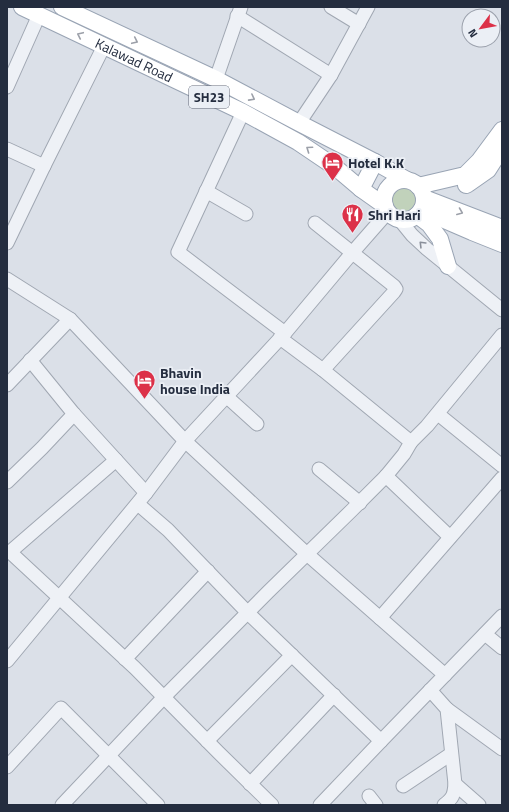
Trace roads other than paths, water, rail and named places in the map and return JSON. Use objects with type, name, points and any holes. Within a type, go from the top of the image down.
[{"type":"main road","name":"Kalawad Road","points":[[22,7],[242,112],[298,142],[335,167],[391,212]]},
{"type":"main road","name":"Kalawad Road","points":[[62,7],[216,78],[375,162],[418,197],[472,232],[502,244]]},
{"type":"main road","points":[[448,266],[440,239],[429,224],[418,197],[400,181],[394,183],[386,193],[384,200],[391,212],[405,220],[411,218],[418,197],[465,175],[479,161],[502,130]]},
{"type":"main road","points":[[418,197],[468,184],[488,170],[500,155]]},
{"type":"main road","points":[[361,188],[375,162]]},
{"type":"main road","name":"Kalawad Road","points":[[418,197],[502,228]]},
{"type":"street","points":[[331,7],[359,24]]},
{"type":"street","points":[[299,123],[331,75],[368,7]]},
{"type":"street","points":[[216,78],[239,11],[331,75]]},
{"type":"street","points":[[7,87],[39,15]]},
{"type":"street","points":[[7,243],[104,46]]},
{"type":"street","points":[[242,112],[178,252],[411,442]]},
{"type":"street","points":[[7,149],[44,166]]},
{"type":"street","points":[[206,192],[246,214]]},
{"type":"street","points":[[7,661],[138,504],[185,441],[282,336],[352,253],[391,212],[427,249],[502,310]]},
{"type":"street","points":[[315,223],[396,289],[323,370]]},
{"type":"street","points":[[7,279],[70,319],[185,441],[307,554],[445,675]]},
{"type":"street","points":[[7,385],[70,319]]},
{"type":"street","points":[[62,805],[164,697],[386,476],[404,454],[411,442],[438,414],[502,335]]},
{"type":"street","points":[[30,360],[74,414],[146,493]]},
{"type":"street","points":[[226,396],[257,424]]},
{"type":"street","points":[[7,482],[74,414]]},
{"type":"street","points":[[438,414],[502,466]]},
{"type":"street","points":[[116,460],[9,553],[125,659],[272,805]]},
{"type":"street","points":[[319,469],[360,503]]},
{"type":"street","points":[[386,476],[450,538]]},
{"type":"street","points":[[380,618],[502,478]]},
{"type":"street","points":[[138,504],[168,530],[248,613],[381,740]]},
{"type":"street","points":[[125,659],[208,571]]},
{"type":"street","points":[[320,805],[502,616]]},
{"type":"street","points":[[485,634],[502,648]]},
{"type":"street","points":[[207,741],[292,655]]},
{"type":"street","points":[[430,690],[446,709],[502,749]]},
{"type":"street","points":[[250,784],[334,695]]},
{"type":"street","points":[[7,767],[60,708],[158,805]]},
{"type":"street","points":[[444,805],[451,799],[455,784],[446,709]]},
{"type":"street","points":[[403,786],[451,754]]},
{"type":"street","points":[[455,784],[479,805]]},
{"type":"place","name":"Hotel K.K","points":[[332,182]]},
{"type":"place","name":"Shri Hari","points":[[352,234]]},
{"type":"place","name":"Bhavin house India","points":[[144,400]]}]
